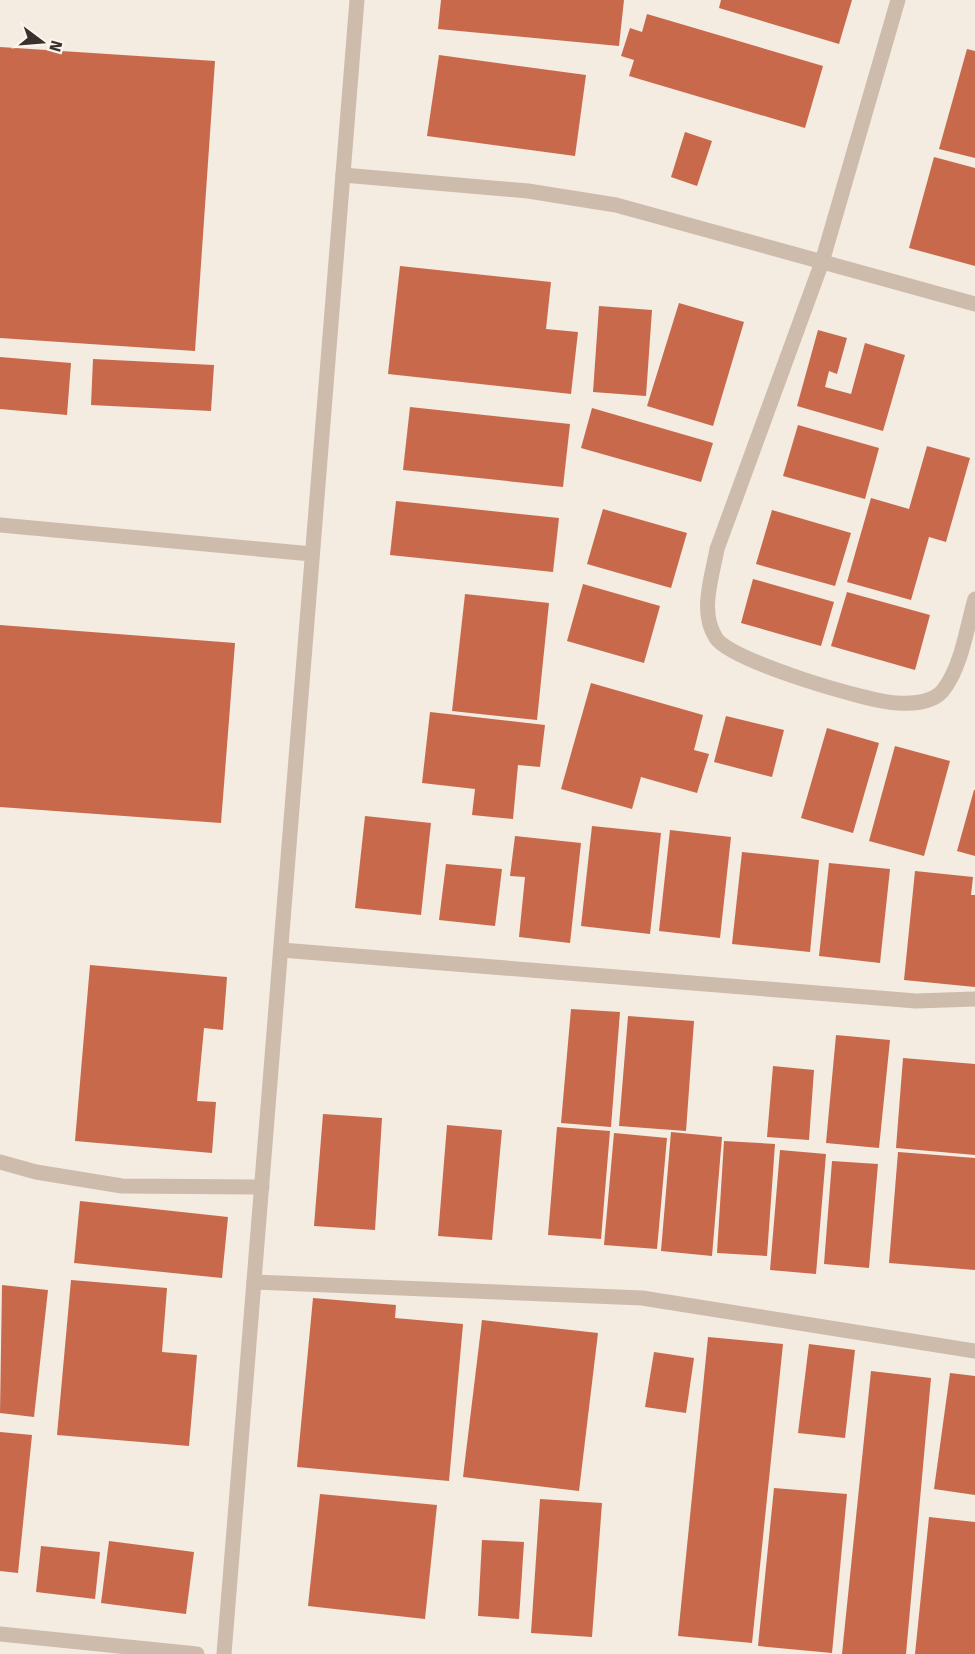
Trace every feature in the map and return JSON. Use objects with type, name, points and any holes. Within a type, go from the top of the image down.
[{"type":"street","points":[[224,1654],[357,0]]},
{"type":"street","points":[[898,0],[822,261],[717,549],[708,593],[709,623],[717,640],[733,652],[763,665],[850,694],[897,703],[925,702],[944,690],[956,663],[975,598]]},
{"type":"street","points":[[343,175],[528,191],[616,205],[975,304]]},
{"type":"street","points":[[0,525],[312,554]]},
{"type":"street","points":[[281,950],[916,1001],[975,999]]},
{"type":"street","points":[[0,1162],[36,1172],[122,1185],[262,1187]]},
{"type":"street","points":[[254,1282],[642,1298],[975,1351]]},
{"type":"street","points":[[0,1635],[197,1654]]},
{"type":"building","points":[[441,0],[624,0],[619,46],[438,29]]},
{"type":"building","points":[[721,0],[852,0],[839,44],[719,8]]},
{"type":"building","points":[[647,14],[823,66],[805,128],[629,76],[634,60],[621,56],[630,28],[642,32]]},
{"type":"building","points":[[0,47],[215,61],[195,351],[0,338]]},
{"type":"building","points":[[967,49],[975,51],[975,158],[939,149]]},
{"type":"building","points":[[439,55],[586,75],[575,156],[427,136]]},
{"type":"building","points":[[685,132],[712,141],[697,186],[671,177]]},
{"type":"building","points":[[934,157],[975,168],[975,266],[909,248]]},
{"type":"building","points":[[400,266],[551,282],[546,329],[578,332],[571,394],[388,374]]},
{"type":"building","points":[[679,303],[744,322],[713,426],[647,406]]},
{"type":"building","points":[[599,306],[652,310],[646,396],[593,392]]},
{"type":"building","points":[[818,330],[847,338],[837,374],[829,371],[825,387],[851,394],[865,343],[905,355],[883,431],[797,406]]},
{"type":"building","points":[[0,357],[71,363],[67,415],[0,409]]},
{"type":"building","points":[[93,359],[214,365],[211,411],[91,405]]},
{"type":"building","points":[[410,407],[570,424],[563,487],[403,470]]},
{"type":"building","points":[[592,408],[713,443],[701,482],[581,448]]},
{"type":"building","points":[[798,425],[879,448],[865,499],[783,476]]},
{"type":"building","points":[[927,446],[970,458],[946,542],[929,537],[911,600],[847,582],[871,498],[909,509]]},
{"type":"building","points":[[396,501],[559,518],[553,572],[390,555]]},
{"type":"building","points":[[603,509],[687,533],[671,588],[587,564]]},
{"type":"building","points":[[772,510],[851,533],[835,586],[756,564]]},
{"type":"building","points":[[753,579],[834,602],[821,646],[741,623]]},
{"type":"building","points":[[583,584],[660,606],[644,663],[567,641]]},
{"type":"building","points":[[847,592],[930,615],[915,670],[831,646]]},
{"type":"building","points":[[465,594],[549,603],[537,720],[452,711]]},
{"type":"building","points":[[0,625],[235,643],[221,823],[0,807]]},
{"type":"building","points":[[591,683],[703,715],[694,750],[709,754],[697,793],[641,777],[632,809],[561,789]]},
{"type":"building","points":[[430,712],[545,725],[540,767],[518,765],[513,819],[472,815],[475,789],[422,783]]},
{"type":"building","points":[[726,716],[784,730],[772,777],[714,762]]},
{"type":"building","points":[[827,728],[879,743],[853,833],[801,818]]},
{"type":"building","points":[[895,746],[950,761],[924,856],[869,841]]},
{"type":"building","points":[[975,790],[975,856],[957,851]]},
{"type":"building","points":[[365,816],[431,823],[421,915],[355,908]]},
{"type":"building","points":[[592,826],[661,833],[650,934],[581,926]]},
{"type":"building","points":[[670,830],[731,837],[720,938],[659,931]]},
{"type":"building","points":[[515,836],[581,843],[570,943],[519,937],[525,877],[510,876]]},
{"type":"building","points":[[742,852],[819,860],[810,952],[732,944]]},
{"type":"building","points":[[829,863],[890,869],[880,963],[819,956]]},
{"type":"building","points":[[446,864],[502,869],[495,926],[439,920]]},
{"type":"building","points":[[915,871],[973,877],[971,895],[975,895],[975,987],[904,980]]},
{"type":"building","points":[[90,965],[227,977],[223,1030],[204,1028],[197,1101],[216,1102],[212,1153],[75,1141]]},
{"type":"building","points":[[571,1009],[620,1012],[611,1127],[561,1123]]},
{"type":"building","points":[[628,1016],[694,1021],[686,1131],[619,1126]]},
{"type":"building","points":[[836,1035],[890,1040],[879,1148],[826,1143]]},
{"type":"building","points":[[903,1058],[975,1064],[975,1155],[896,1148]]},
{"type":"building","points":[[773,1066],[814,1070],[809,1140],[767,1137]]},
{"type":"building","points":[[323,1114],[382,1118],[375,1230],[314,1226]]},
{"type":"building","points":[[447,1125],[502,1130],[492,1240],[438,1236]]},
{"type":"building","points":[[557,1127],[610,1131],[601,1239],[548,1235]]},
{"type":"building","points":[[671,1132],[722,1137],[712,1256],[661,1251]]},
{"type":"building","points":[[614,1133],[667,1138],[657,1249],[604,1245]]},
{"type":"building","points":[[724,1141],[775,1144],[767,1256],[717,1253]]},
{"type":"building","points":[[780,1150],[826,1154],[816,1274],[770,1270]]},
{"type":"building","points":[[898,1152],[975,1158],[975,1270],[889,1263]]},
{"type":"building","points":[[832,1161],[878,1164],[869,1268],[824,1264]]},
{"type":"building","points":[[80,1201],[228,1217],[222,1278],[74,1263]]},
{"type":"building","points":[[71,1280],[167,1288],[162,1352],[197,1355],[189,1446],[57,1435]]},
{"type":"building","points":[[2,1285],[48,1290],[34,1417],[0,1413]]},
{"type":"building","points":[[313,1298],[396,1305],[395,1318],[463,1324],[449,1481],[297,1467]]},
{"type":"building","points":[[482,1320],[598,1333],[579,1491],[463,1477]]},
{"type":"building","points":[[708,1337],[783,1344],[752,1643],[678,1636]]},
{"type":"building","points":[[809,1344],[855,1350],[845,1438],[798,1433]]},
{"type":"building","points":[[654,1352],[694,1358],[686,1413],[645,1407]]},
{"type":"building","points":[[871,1371],[931,1378],[906,1654],[842,1654]]},
{"type":"building","points":[[950,1373],[975,1376],[975,1495],[934,1489]]},
{"type":"building","points":[[0,1432],[32,1435],[18,1573],[0,1571]]},
{"type":"building","points":[[774,1488],[847,1494],[832,1653],[758,1646]]},
{"type":"building","points":[[320,1494],[437,1505],[425,1619],[308,1606]]},
{"type":"building","points":[[540,1499],[602,1503],[592,1637],[531,1633]]},
{"type":"building","points":[[929,1517],[975,1522],[975,1654],[915,1654]]},
{"type":"building","points":[[482,1540],[524,1542],[519,1619],[478,1616]]},
{"type":"building","points":[[109,1541],[194,1552],[186,1614],[101,1603]]},
{"type":"building","points":[[41,1546],[100,1552],[95,1599],[36,1592]]}]
